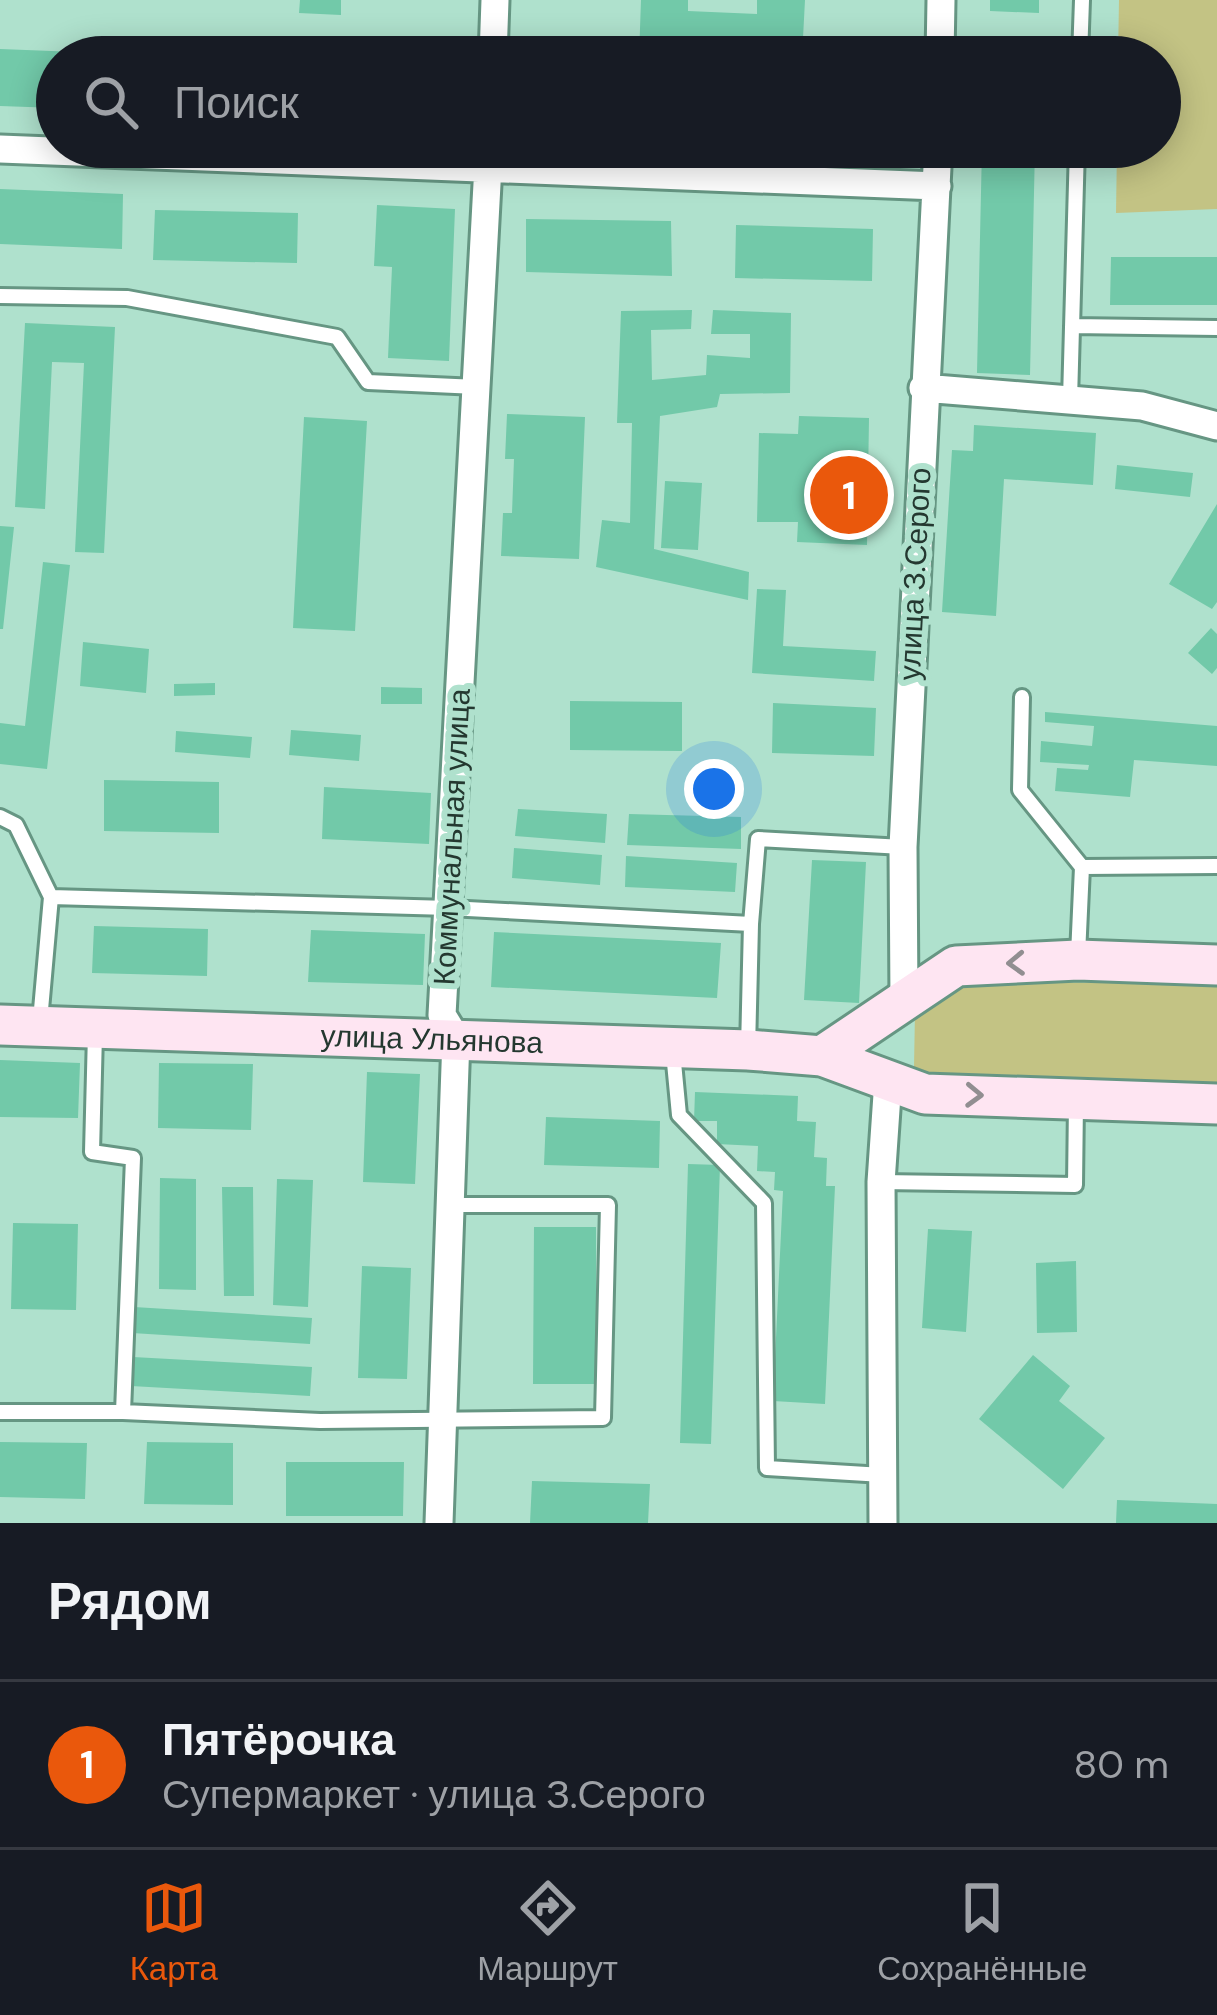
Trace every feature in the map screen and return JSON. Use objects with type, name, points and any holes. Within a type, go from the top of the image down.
[{"type":"street","points":[[494,36],[495,0]]},
{"type":"street","points":[[940,36],[941,0]]},
{"type":"street","points":[[0,149],[36,150]]},
{"type":"street","name":"Коммунальная улица","points":[[439,1523],[456,1038],[442,1015],[488,168]]},
{"type":"street","points":[[649,168],[937,186]]},
{"type":"street","name":"улица З.Серого","points":[[904,1002],[903,847],[937,168]]},
{"type":"street","points":[[923,388],[1142,406],[1217,426]]},
{"type":"street","points":[[822,1056],[956,966],[1078,960],[1217,965]]},
{"type":"street","name":"улица Ульянова","points":[[0,1025],[748,1049],[822,1056],[925,1094],[1217,1104]]},
{"type":"street","points":[[884,1523],[881,1182],[888,1080]]},
{"type":"lane","points":[[1081,36],[1082,0]]},
{"type":"lane","points":[[1070,401],[1076,168]]},
{"type":"lane","points":[[0,296],[127,298],[337,337],[368,382],[477,387]]},
{"type":"lane","points":[[1072,326],[1217,328]]},
{"type":"lane","points":[[1022,697],[1020,790],[1082,867],[1078,960]]},
{"type":"lane","points":[[0,817],[16,825],[51,897],[40,1026]]},
{"type":"lane","points":[[748,1049],[758,839],[903,847]]},
{"type":"lane","points":[[1082,867],[1217,866]]},
{"type":"lane","points":[[51,897],[448,908],[751,924]]},
{"type":"lane","points":[[95,1028],[92,1152],[133,1158],[124,1412]]},
{"type":"lane","points":[[673,1047],[679,1115],[764,1203],[766,1468],[883,1475]]},
{"type":"lane","points":[[881,1182],[1075,1185],[1076,1099]]},
{"type":"lane","points":[[0,1412],[320,1421],[603,1418],[608,1205],[452,1205]]},
{"type":"green space","points":[[1119,0],[1217,0],[1217,209],[1116,213],[1117,168],[1181,168],[1181,36],[1118,36]]},
{"type":"green space","points":[[962,982],[1217,983],[1217,1090],[946,1079],[914,1068],[915,1012]]},
{"type":"building","points":[[300,0],[341,0],[341,15],[299,13]]},
{"type":"building","points":[[641,0],[688,0],[688,11],[757,14],[757,0],[805,0],[803,36],[640,36]]},
{"type":"building","points":[[990,0],[1039,0],[1039,13],[990,11]]},
{"type":"building","points":[[0,49],[36,50],[36,107],[0,106]]},
{"type":"building","points":[[982,168],[1035,168],[1030,375],[977,373]]},
{"type":"building","points":[[0,189],[123,194],[122,249],[0,244]]},
{"type":"building","points":[[377,205],[455,209],[449,361],[388,358],[392,267],[374,266]]},
{"type":"building","points":[[155,210],[298,213],[297,263],[153,260]]},
{"type":"building","points":[[526,219],[671,221],[672,276],[526,272]]},
{"type":"building","points":[[736,225],[873,229],[872,281],[735,278]]},
{"type":"building","points":[[1111,257],[1217,257],[1217,305],[1110,305]]},
{"type":"building","points":[[692,310],[691,329],[651,330],[652,380],[706,375],[707,355],[750,358],[750,334],[711,334],[713,310],[791,313],[790,393],[720,394],[717,407],[660,416],[654,549],[749,572],[748,600],[596,567],[602,520],[630,523],[632,423],[617,423],[621,311]]},
{"type":"building","points":[[25,323],[115,327],[104,553],[75,552],[84,363],[52,362],[45,509],[15,507]]},
{"type":"building","points":[[507,414],[585,417],[579,559],[501,556],[503,513],[512,513],[514,459],[505,459]]},
{"type":"building","points":[[799,416],[869,418],[867,545],[797,542],[798,522],[757,522],[759,433],[798,434]]},
{"type":"building","points":[[304,417],[367,421],[355,631],[293,628]]},
{"type":"building","points":[[974,425],[1096,433],[1093,485],[1004,479],[996,616],[942,612],[952,450],[973,451]]},
{"type":"building","points":[[1117,465],[1193,473],[1190,497],[1115,489]]},
{"type":"building","points":[[665,481],[702,483],[698,550],[661,548]]},
{"type":"building","points":[[1217,504],[1217,602],[1212,609],[1169,584]]},
{"type":"building","points":[[0,526],[14,527],[3,629],[0,629]]},
{"type":"building","points":[[43,562],[70,565],[47,769],[0,764],[0,723],[25,726]]},
{"type":"building","points":[[757,589],[786,590],[783,646],[876,651],[874,681],[752,673]]},
{"type":"building","points":[[1211,628],[1217,634],[1217,668],[1212,674],[1188,653]]},
{"type":"building","points":[[83,642],[149,649],[146,693],[80,686]]},
{"type":"building","points":[[215,683],[215,695],[174,696],[174,684]]},
{"type":"building","points":[[381,687],[422,688],[422,704],[381,704]]},
{"type":"building","points":[[570,701],[682,702],[682,751],[570,750]]},
{"type":"building","points":[[773,703],[876,708],[874,756],[772,753]]},
{"type":"building","points":[[1045,712],[1217,726],[1217,766],[1134,760],[1130,797],[1055,791],[1057,768],[1088,770],[1089,765],[1040,762],[1041,741],[1092,746],[1094,726],[1045,722]]},
{"type":"building","points":[[291,730],[361,735],[359,761],[289,755]]},
{"type":"building","points":[[176,731],[252,737],[250,758],[175,752]]},
{"type":"building","points":[[104,780],[219,782],[219,833],[104,831]]},
{"type":"building","points":[[324,787],[431,793],[429,844],[322,839]]},
{"type":"building","points":[[518,809],[607,814],[605,843],[515,836]]},
{"type":"building","points":[[629,814],[741,817],[741,849],[627,845]]},
{"type":"building","points":[[514,848],[602,855],[600,885],[512,878]]},
{"type":"building","points":[[626,856],[737,863],[735,892],[625,887]]},
{"type":"building","points":[[812,860],[866,862],[859,1003],[804,1000]]},
{"type":"building","points":[[94,926],[208,929],[207,976],[92,973]]},
{"type":"building","points":[[311,930],[425,934],[423,985],[308,982]]},
{"type":"building","points":[[494,932],[721,943],[717,998],[491,987]]},
{"type":"building","points":[[0,1060],[80,1063],[78,1118],[0,1117]]},
{"type":"building","points":[[159,1063],[253,1064],[251,1130],[158,1128]]},
{"type":"building","points":[[367,1072],[420,1074],[415,1184],[363,1182]]},
{"type":"building","points":[[695,1092],[798,1096],[797,1121],[816,1122],[814,1157],[827,1158],[826,1186],[835,1186],[825,1404],[773,1401],[783,1191],[774,1190],[775,1172],[757,1171],[758,1146],[717,1144],[717,1121],[694,1121]]},
{"type":"building","points":[[546,1117],[660,1121],[659,1168],[544,1165]]},
{"type":"building","points":[[688,1164],[720,1165],[711,1444],[680,1443]]},
{"type":"building","points":[[160,1178],[196,1179],[196,1290],[159,1289]]},
{"type":"building","points":[[277,1179],[313,1180],[308,1307],[273,1305]]},
{"type":"building","points":[[222,1187],[253,1187],[254,1296],[224,1296]]},
{"type":"building","points":[[13,1223],[78,1224],[76,1310],[11,1309]]},
{"type":"building","points":[[534,1227],[596,1227],[596,1384],[533,1384]]},
{"type":"building","points":[[928,1229],[972,1231],[966,1332],[922,1328]]},
{"type":"building","points":[[1076,1261],[1077,1332],[1037,1333],[1036,1263]]},
{"type":"building","points":[[362,1266],[411,1268],[407,1379],[358,1378]]},
{"type":"building","points":[[134,1307],[312,1318],[310,1344],[132,1333]]},
{"type":"building","points":[[1033,1355],[1070,1386],[1059,1401],[1105,1438],[1063,1489],[979,1419]]},
{"type":"building","points":[[133,1357],[312,1367],[310,1396],[131,1386]]},
{"type":"building","points":[[0,1442],[87,1443],[85,1499],[0,1497]]},
{"type":"building","points":[[147,1442],[233,1443],[233,1505],[144,1504]]},
{"type":"building","points":[[286,1462],[404,1462],[403,1516],[286,1516]]},
{"type":"building","points":[[532,1481],[650,1484],[648,1523],[530,1523]]},
{"type":"building","points":[[1117,1500],[1217,1504],[1217,1523],[1116,1523]]},
{"type":"place","name":"Пятёрочка","points":[[849,495]]}]
